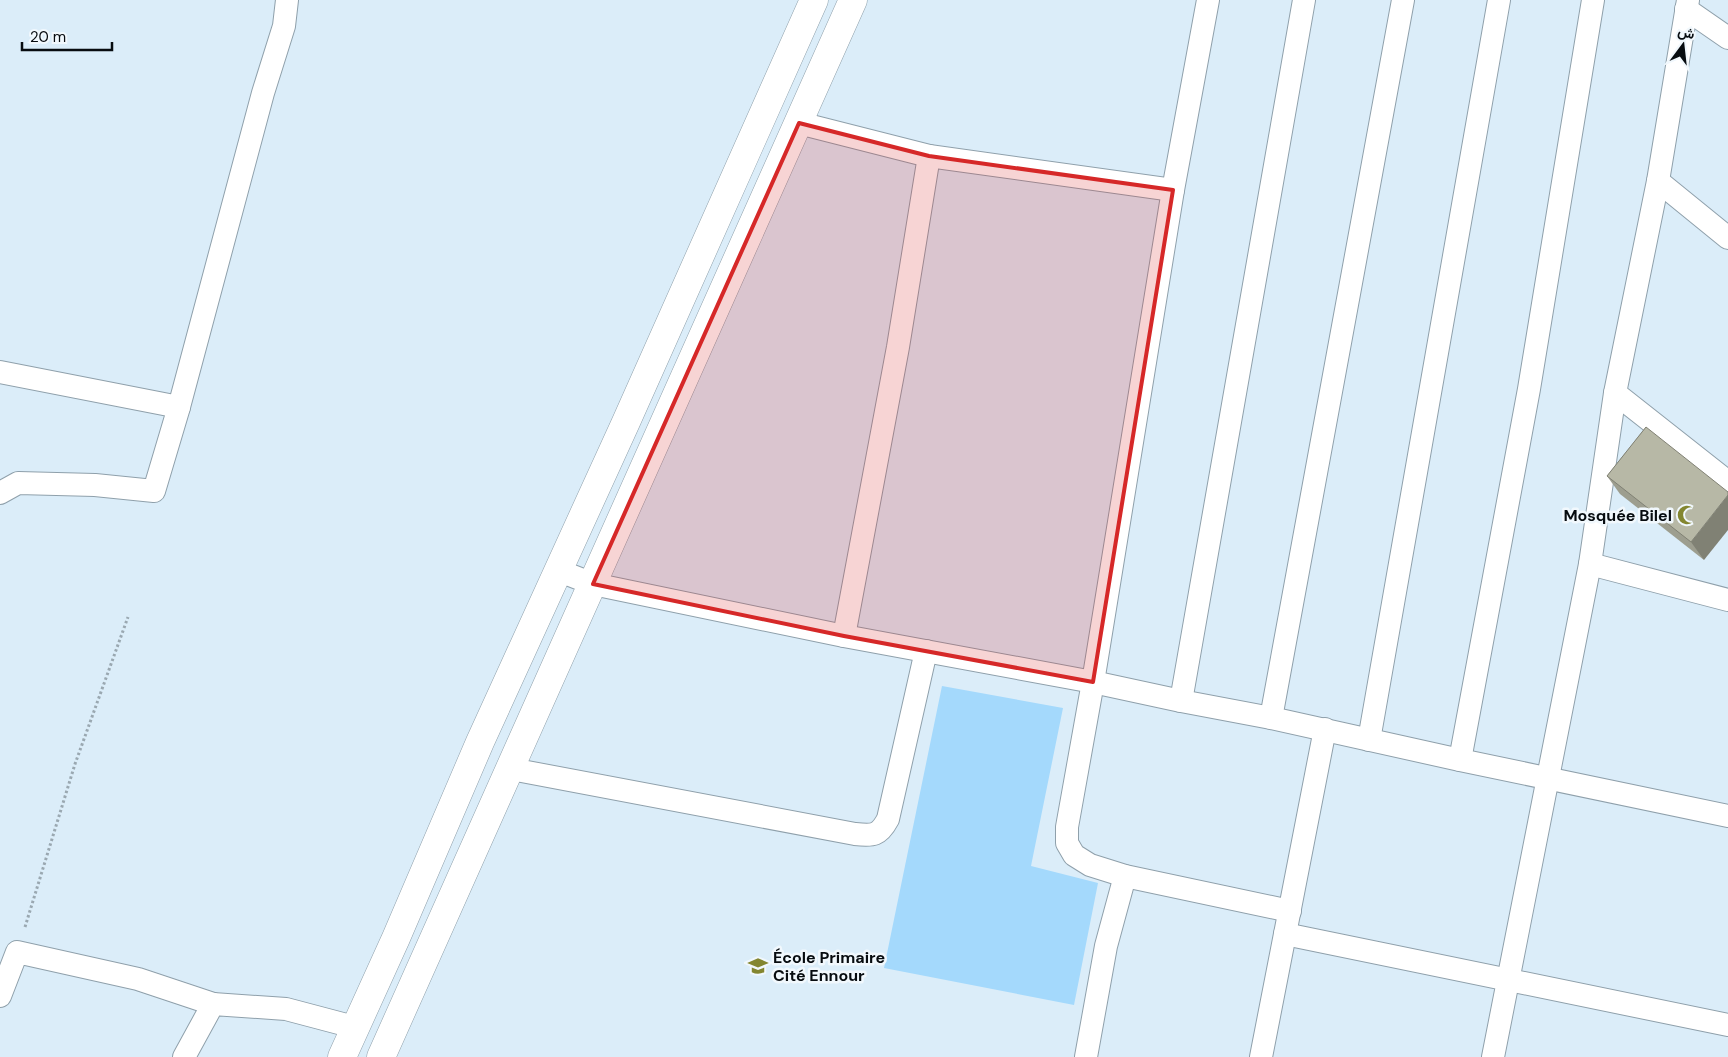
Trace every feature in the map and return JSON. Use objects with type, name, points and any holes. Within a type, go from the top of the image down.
[{"type":"main road","points":[[342,1057],[396,938],[480,742],[626,422],[814,0]]},
{"type":"main road","points":[[381,1057],[853,0]]},
{"type":"street","points":[[0,493],[18,482],[95,485],[154,491],[179,407],[260,102],[284,26],[287,0]]},
{"type":"street","points":[[1208,0],[1173,190],[1093,682],[1067,827],[1067,843],[1074,855],[1090,866],[1125,876],[1290,911]]},
{"type":"street","points":[[1181,701],[1304,0]]},
{"type":"street","points":[[1271,718],[1403,0]]},
{"type":"street","points":[[1368,740],[1499,0]]},
{"type":"street","points":[[1460,760],[1529,389],[1592,0]]},
{"type":"street","points":[[1687,4],[1728,38]]},
{"type":"street","points":[[1493,1057],[1590,564],[1614,393],[1658,181],[1687,4]]},
{"type":"street","points":[[799,123],[929,156],[1173,190]]},
{"type":"street","points":[[844,636],[898,347],[929,156]]},
{"type":"street","points":[[1658,181],[1728,238]]},
{"type":"street","points":[[0,372],[179,407]]},
{"type":"street","points":[[1614,393],[1728,482]]},
{"type":"street","points":[[1590,564],[1728,600]]},
{"type":"street","points":[[557,570],[593,584],[844,636],[1093,682],[1271,718],[1728,816]]},
{"type":"street","points":[[511,769],[869,836],[878,833],[888,819],[926,651]]},
{"type":"street","points":[[1261,1057],[1325,730]]},
{"type":"street","points":[[1086,1057],[1106,946],[1125,876]]},
{"type":"street","points":[[1285,934],[1728,1025]]},
{"type":"street","points":[[0,996],[17,952],[138,979],[213,1004],[286,1009],[354,1028]]},
{"type":"street","points":[[184,1057],[213,1004]]},
{"type":"path","points":[[17,952],[76,764],[128,617]]},
{"type":"highlighted area","points":[[799,123],[929,156],[1173,190],[1093,682],[844,636],[593,584]]},
{"type":"shaded area","points":[[942,686],[1063,708],[1031,866],[1098,883],[1074,1005],[884,968]]},
{"type":"building","name":"Mosquée Bilel","points":[[1646,427],[1728,492],[1728,495],[1691,542],[1607,476]]},
{"type":"place","name":"Mosquée Bilel","points":[[1687,515]]},
{"type":"place","name":"École Primaire Cité Ennour","points":[[758,966]]}]
